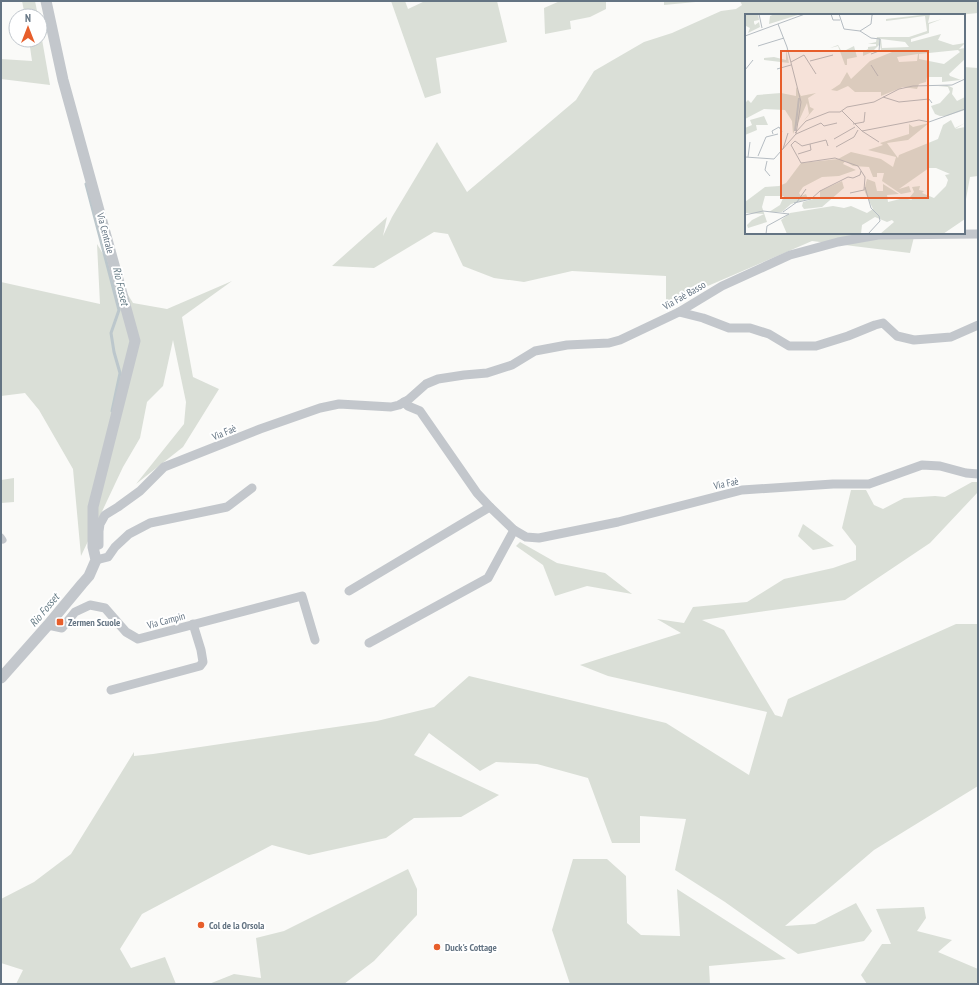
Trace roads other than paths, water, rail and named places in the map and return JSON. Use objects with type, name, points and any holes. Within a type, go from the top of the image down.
[{"type":"street","name":"Via Centrale","points":[[46,1],[63,80],[135,341],[93,507],[93,547],[96,560]]},
{"type":"street","name":"Via Faè Basso","points":[[406,401],[426,384],[438,379],[464,374],[487,373],[512,365],[535,351],[567,345],[609,343],[627,337],[679,312],[722,286],[790,255],[838,242],[878,235],[978,234]]},
{"type":"street","points":[[679,312],[703,318],[729,328],[750,328],[769,334],[789,346],[816,346],[848,336],[875,324],[883,323],[897,336],[914,340],[951,337],[975,325],[978,325]]},
{"type":"street","name":"Via Faè","points":[[93,547],[99,545],[100,524],[105,515],[140,491],[164,467],[260,429],[320,408],[339,404],[391,407],[406,401],[408,406],[420,411],[477,493],[514,530],[526,537],[540,538],[618,522],[742,490],[833,484],[869,484],[922,465],[940,466],[966,473],[978,474]]},
{"type":"street","points":[[1,678],[89,576],[96,560],[108,557],[115,547],[129,534],[150,523],[228,507],[252,488]]},
{"type":"street","points":[[349,591],[490,507]]},
{"type":"street","points":[[369,643],[488,578],[514,530]]},
{"type":"street","name":"Via Campin","points":[[48,625],[62,628],[75,612],[90,605],[105,608],[126,632],[138,639],[302,596],[315,640]]},
{"type":"street","name":"Via Campin","points":[[111,690],[200,666],[203,662],[201,650],[193,624]]},
{"type":"waterway","name":"Rio Fosset","points":[[86,184],[119,310],[111,333],[114,352],[120,373],[112,411]]},
{"type":"place","name":"Zermen Scuole","points":[[60,622]]},
{"type":"place","name":"Col de la Orsola","points":[[201,925]]},
{"type":"place","name":"Duck's Cottage","points":[[437,947]]}]
